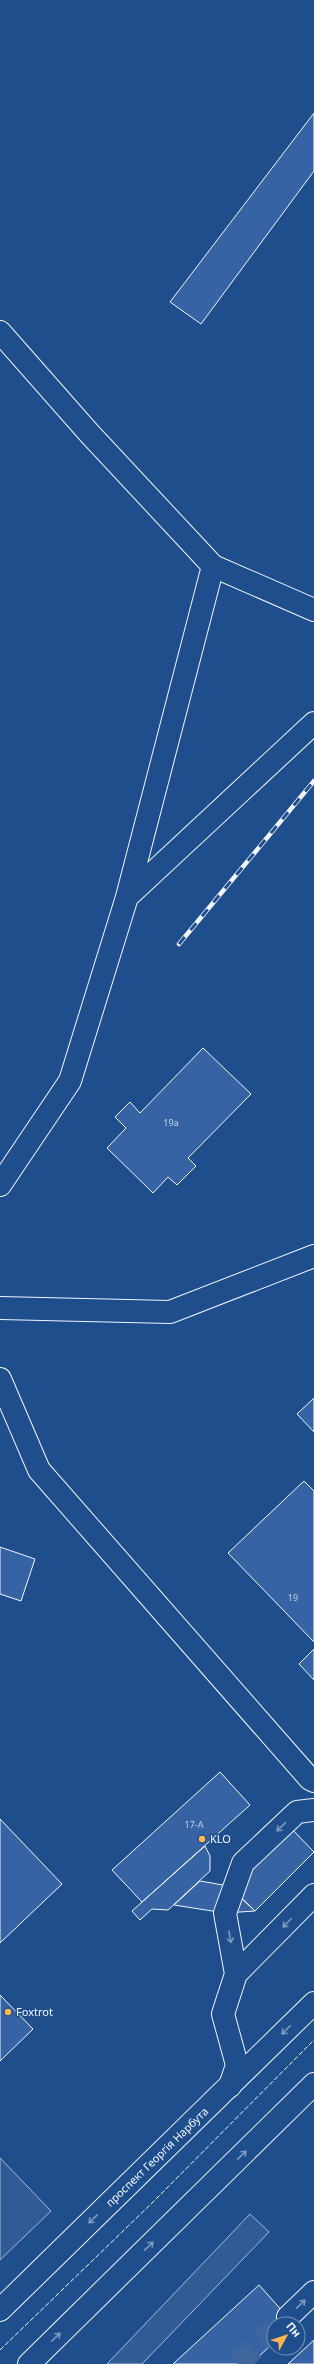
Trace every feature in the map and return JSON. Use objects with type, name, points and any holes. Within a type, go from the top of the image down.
[{"type":"main road","points":[[0,332],[89,433],[213,566],[314,610]]},
{"type":"main road","points":[[0,1184],[70,1081],[127,897],[213,566]]},
{"type":"main road","points":[[127,897],[314,723]]},
{"type":"main road","points":[[0,1308],[170,1312],[314,1256]]},
{"type":"main road","points":[[0,1378],[39,1470],[314,1781]]},
{"type":"main road","points":[[236,1974],[225,1913],[242,1863],[297,1812],[314,1810]]},
{"type":"main road","points":[[230,2086],[236,2065],[223,2014],[236,1974],[314,1895]]},
{"type":"main road","name":"проспект Георгія Нарбута","points":[[0,2310],[314,2003]]},
{"type":"main road","points":[[29,2364],[314,2084]]},
{"type":"main road","points":[[289,2316],[314,2292]]},
{"type":"shaded area","points":[[0,2158],[51,2211],[0,2260]]},
{"type":"shaded area","points":[[250,2214],[269,2232],[142,2364],[107,2364]]},
{"type":"building","points":[[314,113],[314,171],[201,324],[170,302]]},
{"type":"building","points":[[203,1048],[251,1094],[188,1158],[196,1166],[177,1185],[168,1177],[153,1193],[107,1148],[126,1128],[115,1117],[130,1102],[140,1113]]},
{"type":"building","points":[[314,1398],[314,1432],[297,1414]]},
{"type":"building","points":[[304,1481],[314,1491],[314,1642],[228,1553]]},
{"type":"building","points":[[0,1547],[35,1559],[21,1601],[0,1594]]},
{"type":"building","points":[[314,1649],[314,1680],[299,1664]]},
{"type":"building","points":[[220,1772],[250,1805],[142,1902],[112,1870]]},
{"type":"building","points":[[0,1819],[62,1884],[0,1943]]},
{"type":"building","points":[[289,1826],[314,1852],[255,1911],[229,1886]]},
{"type":"building","points":[[205,1846],[210,1856],[210,1871],[168,1910],[152,1909],[140,1920],[132,1911]]},
{"type":"building","points":[[200,1881],[229,1886],[255,1911],[225,1913],[174,1905]]},
{"type":"building","name":"Foxtrot","points":[[0,1995],[33,2029],[0,2061]]},
{"type":"building","points":[[259,2285],[287,2316],[266,2316],[266,2350],[251,2364],[173,2364]]},
{"type":"building","points":[[314,2340],[314,2364],[288,2364],[297,2356],[306,2356],[306,2347]]},
{"type":"tunnel","points":[[238,2364],[266,2338]]},
{"type":"railway","points":[[179,944],[314,781]]},
{"type":"fence","points":[[0,2350],[152,2203],[314,2040]]},
{"type":"place","name":"KLO","points":[[202,1839]]},
{"type":"place","name":"Foxtrot","points":[[8,2012]]}]
